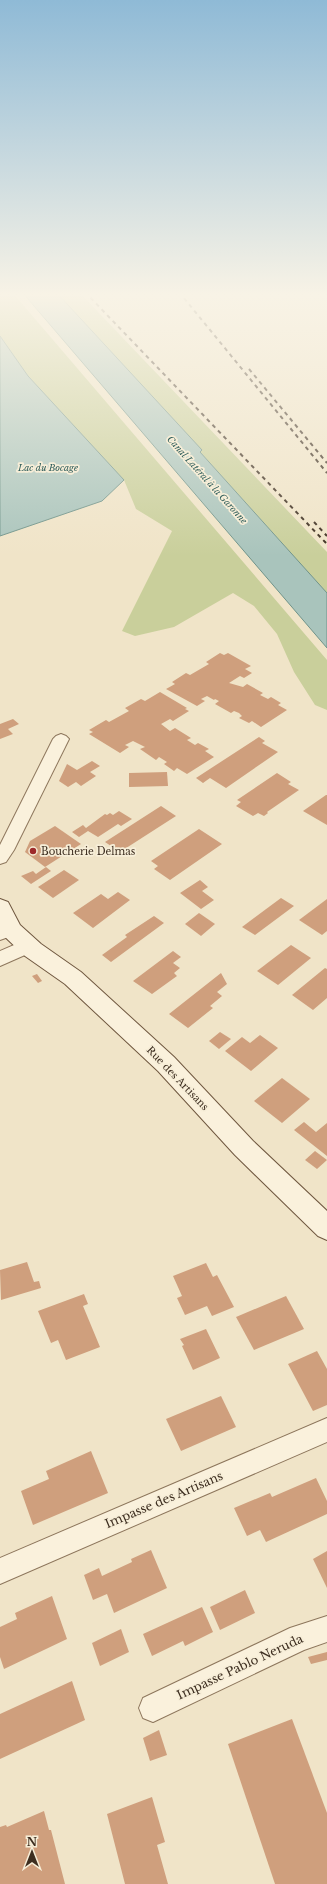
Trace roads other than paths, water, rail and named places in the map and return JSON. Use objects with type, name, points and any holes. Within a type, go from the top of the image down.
[{"type":"street","points":[[0,858],[6,850],[62,739]]},
{"type":"street","points":[[0,907],[15,937],[0,959]]},
{"type":"street","name":"Rue des Artisans","points":[[15,937],[73,978],[166,1064],[244,1148],[327,1228]]},
{"type":"street","name":"Impasse des Artisans","points":[[0,1571],[327,1430]]},
{"type":"street","name":"Impasse Pablo Neruda","points":[[153,1708],[300,1638],[327,1629]]},
{"type":"water","name":"Lac du Bocage","points":[[0,380],[32,380],[124,480],[102,501],[0,536]]},
{"type":"water","name":"Canal Latéral à la Garonne","points":[[97,380],[137,380],[202,450],[200,452],[327,593],[327,648]]},
{"type":"railway","points":[[169,380],[327,544]]},
{"type":"railway","points":[[251,380],[327,473]]},
{"type":"railway","points":[[258,380],[327,463]]},
{"type":"railway","points":[[314,522],[327,536]]},
{"type":"place","name":"Boucherie Delmas","points":[[33,851]]}]
